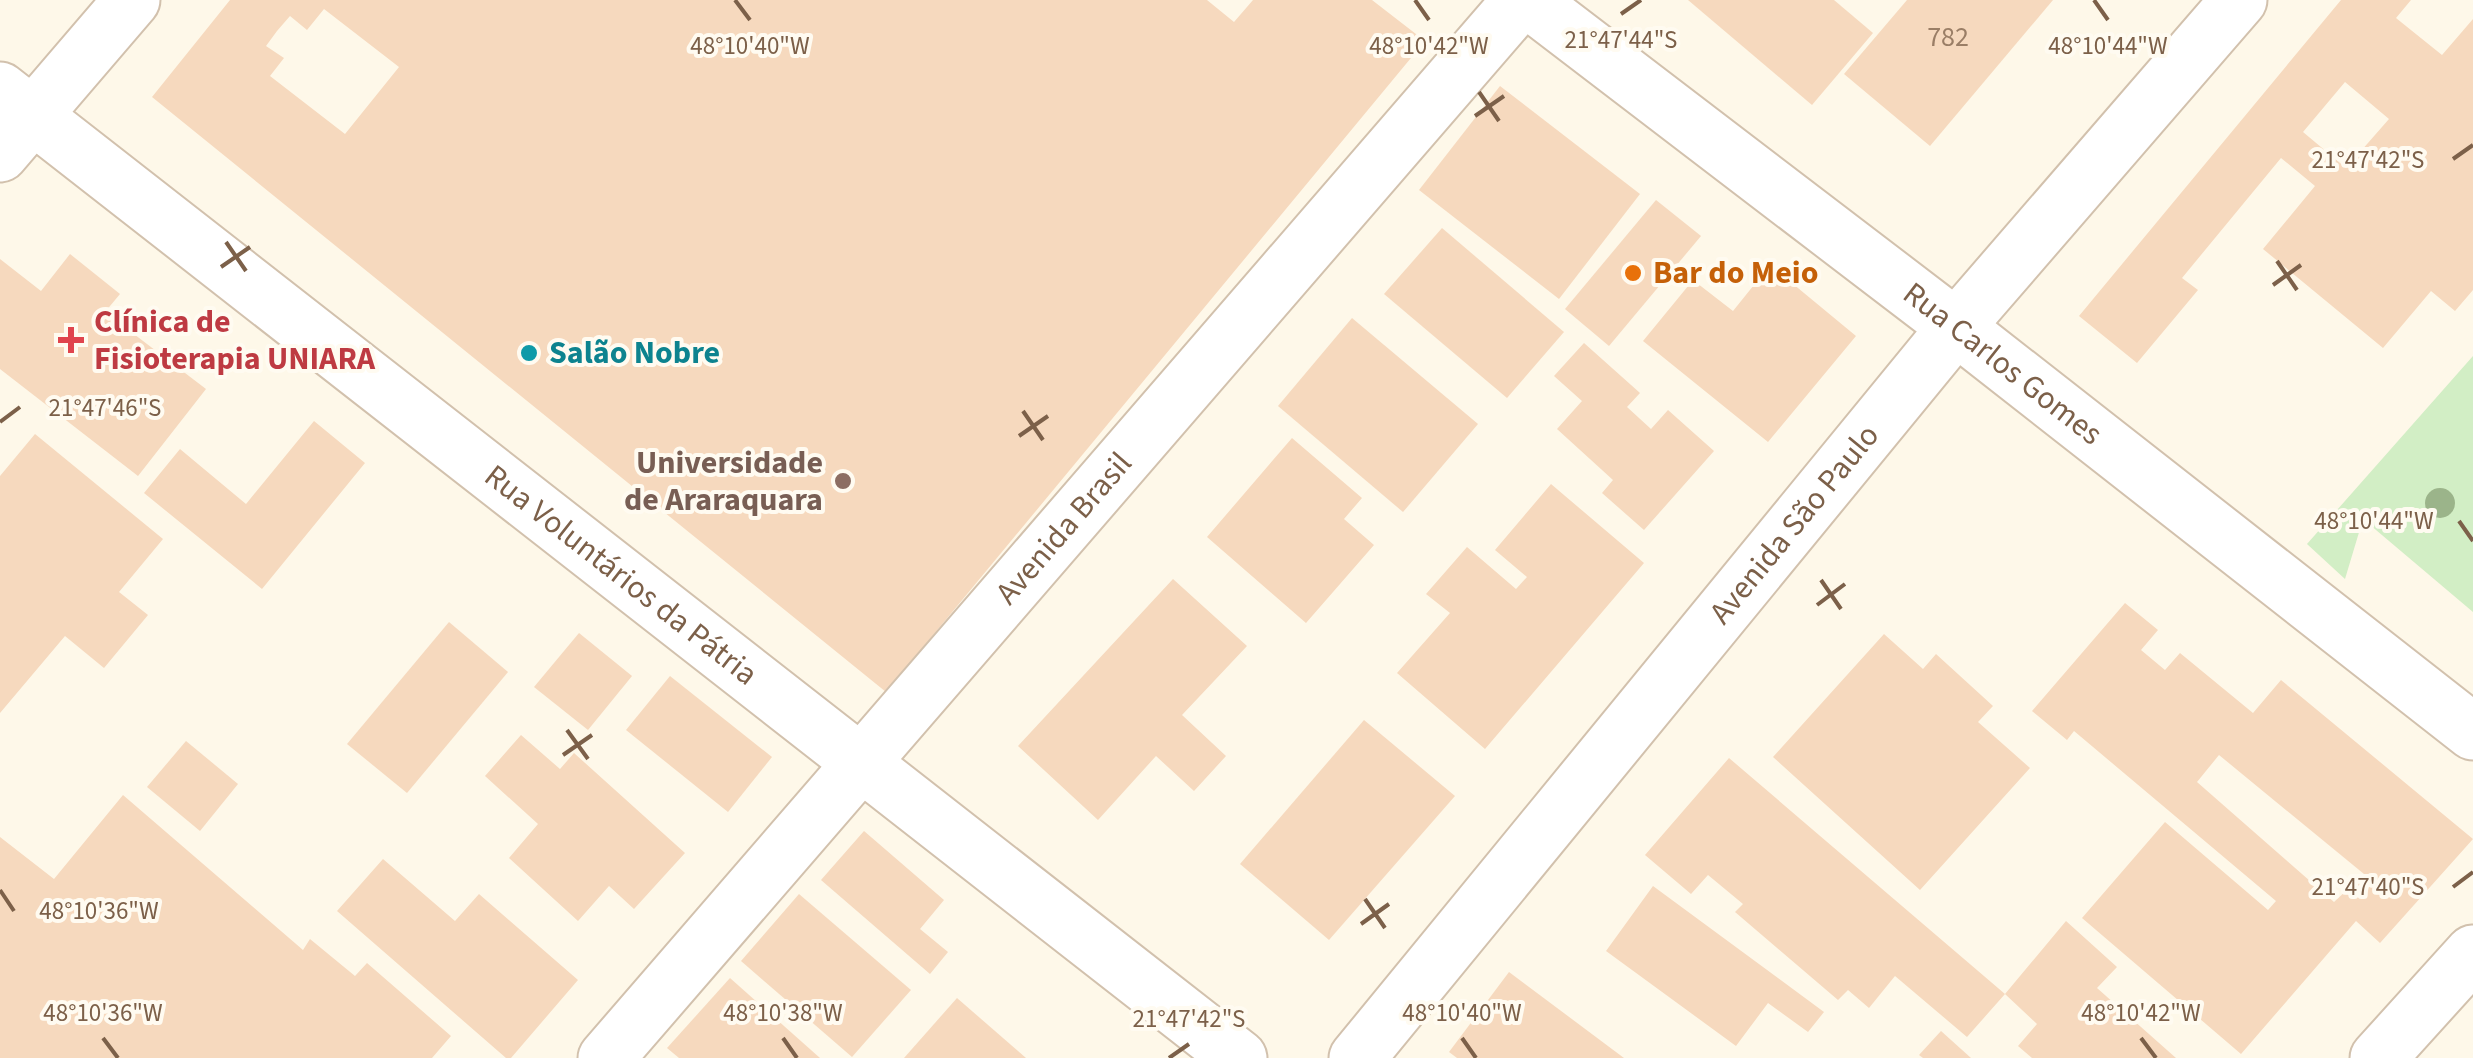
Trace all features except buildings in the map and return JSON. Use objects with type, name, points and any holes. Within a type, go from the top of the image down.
[{"type":"street","points":[[11,120],[132,0]]},
{"type":"street","name":"Rua Carlos Gomes","points":[[1524,0],[1956,327],[2473,732]]},
{"type":"street","name":"Avenida Brasil","points":[[606,1058],[1524,0]]},
{"type":"street","name":"Avenida São Paulo","points":[[1358,1058],[1956,327],[2239,0]]},
{"type":"street","name":"Rua Voluntários da Pátria","points":[[11,120],[862,765],[1239,1058]]},
{"type":"street","points":[[2378,1058],[2473,953]]},
{"type":"green space","points":[[2473,356],[2473,612],[2363,519],[2345,579],[2307,544]]},
{"type":"place","name":"Bar do Meio","points":[[1633,273]]},
{"type":"place","name":"Clínica de Fisioterapia UNIARA","points":[[71,340]]},
{"type":"place","name":"Salão Nobre","points":[[529,353]]},
{"type":"place","name":"Universidade de Araraquara","points":[[843,481]]}]
